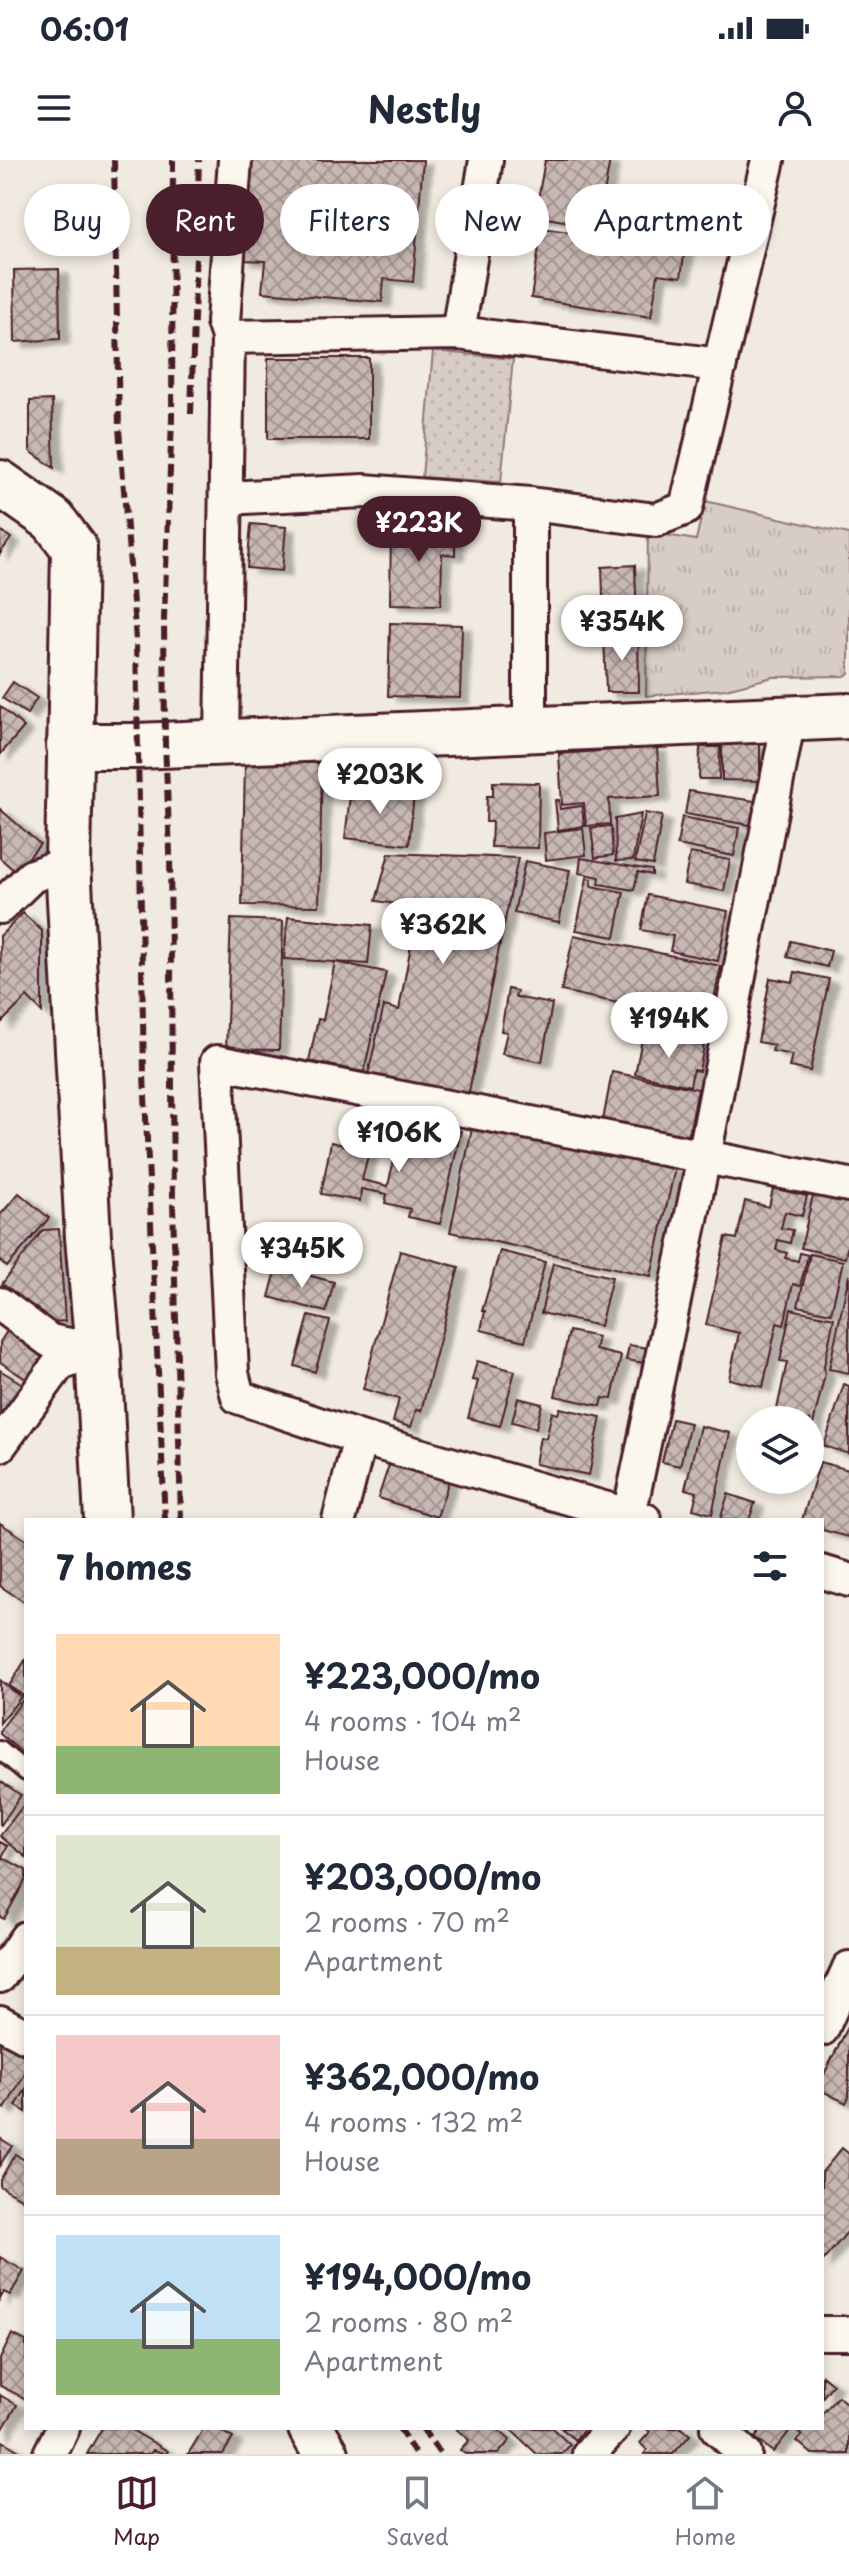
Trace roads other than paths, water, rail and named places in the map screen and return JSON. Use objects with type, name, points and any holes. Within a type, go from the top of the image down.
[{"type":"street","points":[[222,741],[228,337],[223,322],[235,160]]},
{"type":"street","points":[[458,333],[486,160]]},
{"type":"street","points":[[226,498],[364,491],[530,504],[656,520],[686,508],[768,160]]},
{"type":"street","points":[[228,337],[458,333],[720,365]]},
{"type":"street","points":[[0,483],[53,520],[74,548],[68,863],[107,1518]]},
{"type":"street","points":[[530,504],[530,728]]},
{"type":"street","points":[[69,746],[137,746],[849,716]]},
{"type":"street","points":[[789,718],[704,1157],[634,1518],[360,1438],[238,1397],[232,1373],[217,1062],[704,1157],[849,1185]]},
{"type":"street","points":[[0,907],[32,876],[68,863]]},
{"type":"street","points":[[0,1304],[50,1341],[98,1351]]},
{"type":"street","points":[[0,1445],[59,1364],[98,1351]]},
{"type":"street","points":[[340,1518],[360,1438]]},
{"type":"street","points":[[824,1573],[849,1580]]},
{"type":"street","points":[[0,1976],[24,1941]]},
{"type":"street","points":[[824,1958],[849,1969],[824,2025]]},
{"type":"street","points":[[0,2022],[24,2035]]},
{"type":"street","points":[[824,2333],[849,2333]]},
{"type":"street","points":[[50,2454],[62,2430]]},
{"type":"street","points":[[312,2430],[326,2454]]},
{"type":"street","points":[[589,2454],[611,2430]]},
{"type":"street","points":[[719,2430],[745,2454]]},
{"type":"lane","points":[[0,1750],[24,1770]]},
{"type":"railway","points":[[114,160],[119,428],[136,641],[144,1075],[165,1518]]},
{"type":"railway","points":[[173,160],[172,419],[164,618],[181,1518]]},
{"type":"railway","points":[[191,414],[199,160]]},
{"type":"railway","points":[[400,2430],[415,2454]]},
{"type":"railway","points":[[423,2430],[440,2454]]}]
